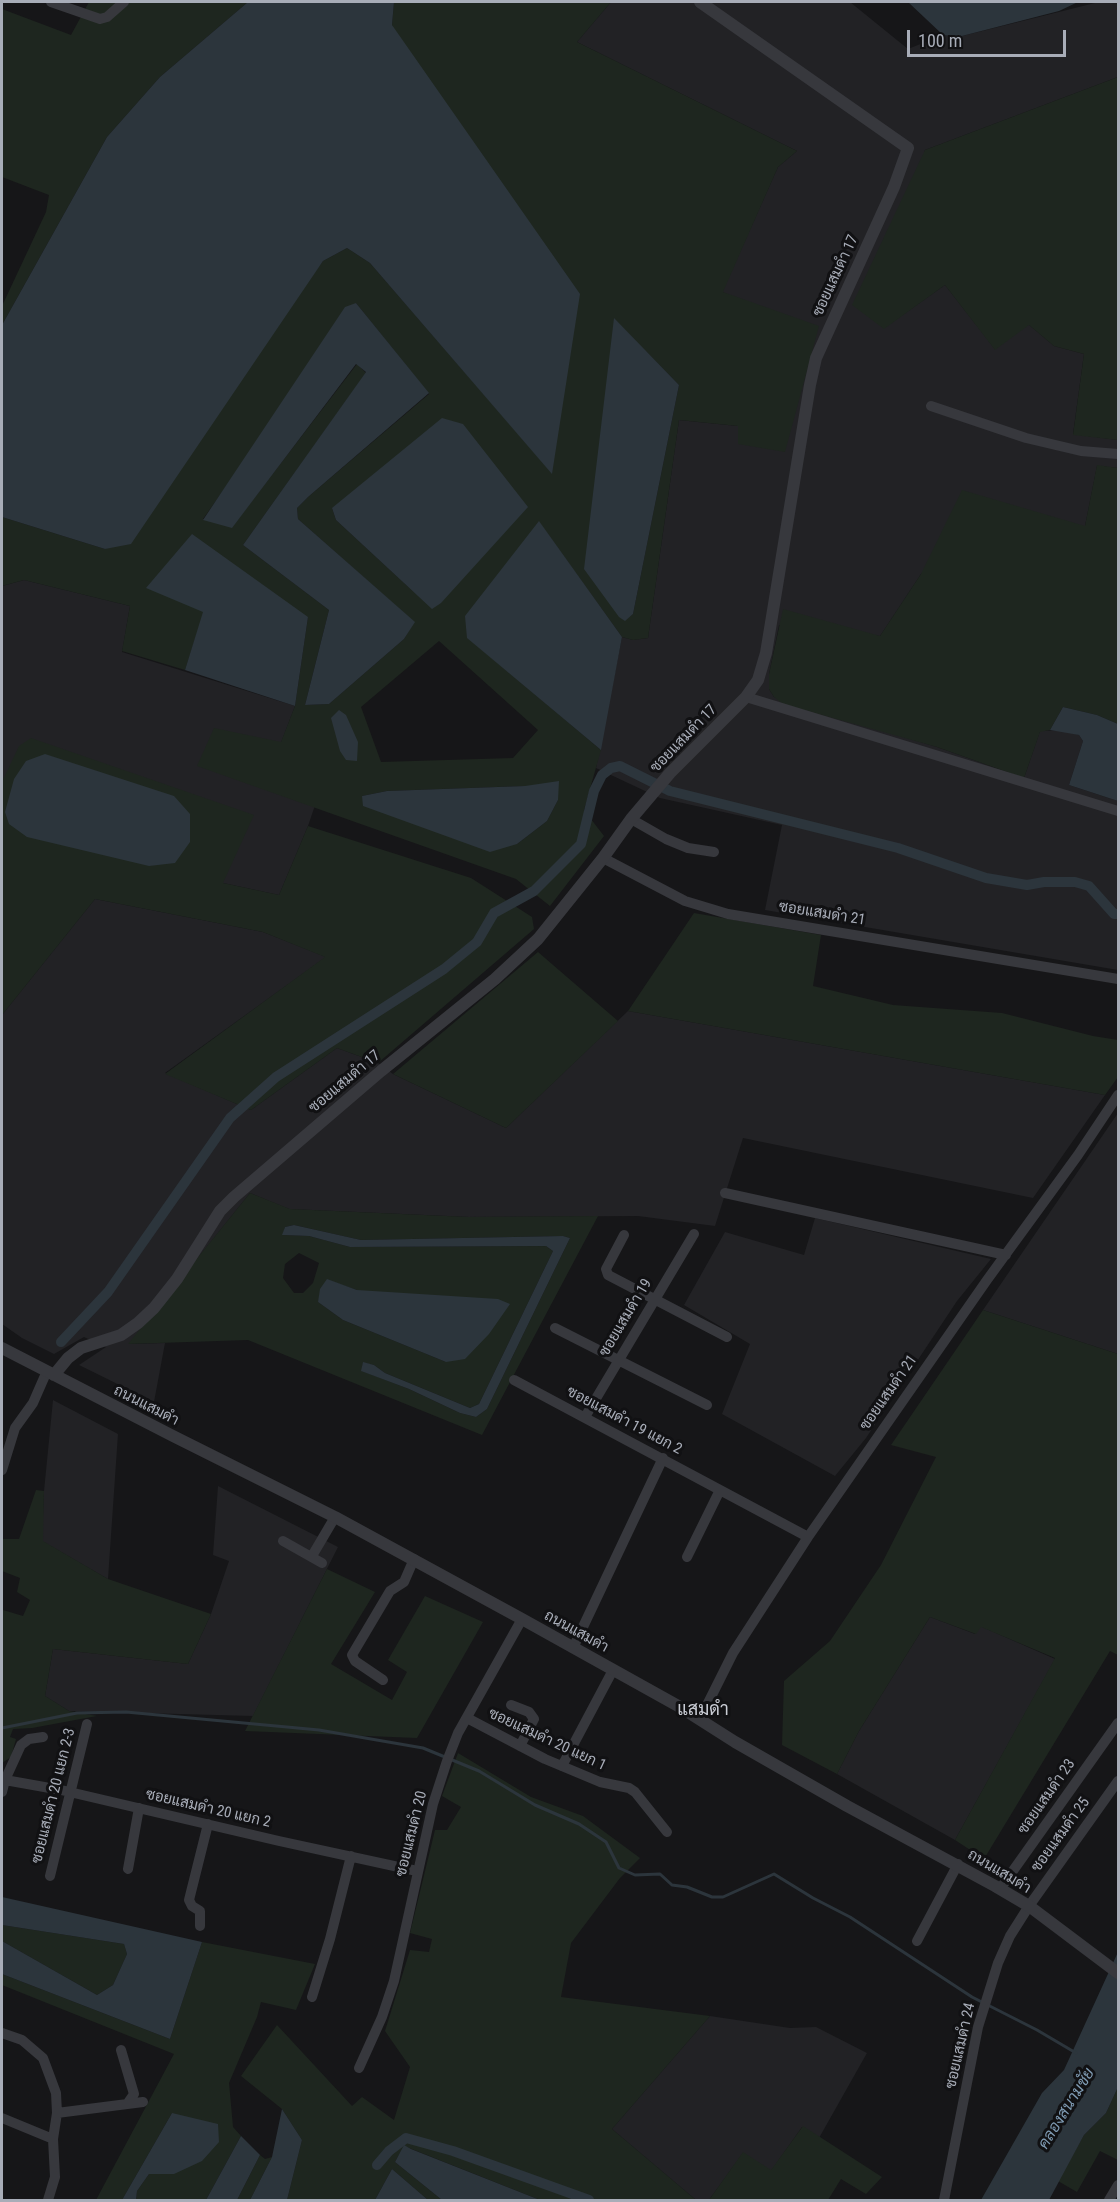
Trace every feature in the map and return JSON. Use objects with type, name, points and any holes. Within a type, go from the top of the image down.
[{"type":"street","points":[[51,2],[100,19],[107,17],[124,2]]},
{"type":"street","name":"ซอยแสมดำ 17","points":[[50,1373],[81,1348],[121,1335],[146,1316],[177,1279],[220,1211],[234,1197],[381,1071],[495,979],[538,939],[631,819],[670,773],[746,697],[758,680],[766,653],[816,358],[894,187],[909,148],[700,2]]},
{"type":"street","points":[[931,406],[1026,438],[1082,452],[1119,454]]},
{"type":"street","points":[[746,697],[1119,811]]},
{"type":"street","points":[[631,819],[666,839],[688,848],[714,852]]},
{"type":"street","name":"ซอยแสมดำ 21","points":[[603,858],[685,901],[728,914],[1119,979]]},
{"type":"street","name":"ซอยแสมดำ 21","points":[[700,1719],[733,1653],[856,1465],[1119,1095]]},
{"type":"street","points":[[725,1193],[1006,1255]]},
{"type":"street","name":"ซอยแสมดำ 19","points":[[585,1417],[694,1234]]},
{"type":"street","points":[[624,1235],[606,1269],[608,1275],[727,1337]]},
{"type":"street","points":[[555,1328],[707,1405]]},
{"type":"street","name":"ถนนแสมดำ","points":[[2,1348],[183,1442],[335,1516],[522,1619],[700,1719],[735,1742],[958,1864],[1029,1906],[1119,1973]]},
{"type":"street","points":[[2,1470],[15,1428],[50,1373]]},
{"type":"street","name":"ซอยแสมดำ 19 แยก 2","points":[[514,1380],[808,1537]]},
{"type":"street","points":[[573,1648],[663,1458]]},
{"type":"street","points":[[687,1557],[720,1490]]},
{"type":"street","points":[[312,1556],[335,1516]]},
{"type":"street","points":[[282,1541],[322,1563]]},
{"type":"street","points":[[382,1680],[355,1661],[352,1655],[390,1591],[405,1582],[414,1559]]},
{"type":"street","name":"ซอยแสมดำ 20","points":[[359,2068],[382,2017],[394,1981],[433,1804],[449,1756],[467,1718],[522,1619]]},
{"type":"street","points":[[562,1766],[613,1670]]},
{"type":"street","points":[[512,1705],[529,1713],[534,1719],[520,1746]]},
{"type":"street","name":"ซอยแสมดำ 20 แยก 1","points":[[467,1718],[562,1766],[600,1782],[629,1788],[635,1792],[667,1832]]},
{"type":"street","name":"ซอยแสมดำ 23","points":[[1000,1889],[1119,1723]]},
{"type":"street","name":"ซอยแสมดำ 20 แยก 2-3","points":[[50,1876],[87,1724]]},
{"type":"street","points":[[2,1792],[21,1745],[25,1740],[43,1737]]},
{"type":"street","name":"ซอยแสมดำ 20 แยก 2","points":[[5,1780],[71,1792],[417,1871]]},
{"type":"street","name":"ซอยแสมดำ 25","points":[[1029,1906],[1119,1781]]},
{"type":"street","points":[[128,1869],[139,1808]]},
{"type":"street","points":[[200,1926],[200,1911],[192,1906],[189,1900],[208,1824]]},
{"type":"street","points":[[312,1997],[330,1939],[351,1856]]},
{"type":"street","points":[[916,1941],[958,1864]]},
{"type":"street","name":"ซอยแสมดำ 24","points":[[944,2200],[978,2027],[998,1963],[1010,1936],[1029,1906]]},
{"type":"street","points":[[2,2033],[22,2040],[43,2058],[56,2093],[57,2113],[53,2139],[55,2177],[48,2200]]},
{"type":"street","points":[[121,2050],[134,2094],[127,2104]]},
{"type":"street","points":[[57,2113],[143,2102]]},
{"type":"street","points":[[2,2118],[53,2139]]},
{"type":"street","points":[[1109,2200],[1119,2185]]},
{"type":"shaded area","points":[[89,2],[248,2],[160,77],[107,137],[2,325],[2,306],[46,212],[49,195],[2,177],[2,9],[71,35]]},
{"type":"shaded area","points":[[394,2],[611,2],[577,42],[797,151],[778,167],[723,292],[819,326],[785,452],[738,444],[738,426],[679,420],[648,638],[633,640],[622,637],[539,522],[468,638],[601,750],[584,810],[604,836],[550,906],[516,879],[197,766],[214,728],[281,742],[295,706],[308,617],[204,612],[185,670],[122,651],[130,606],[24,580],[2,586],[2,517],[105,549],[323,261],[347,248],[370,263],[552,473],[392,25]],"holes":[[[356,303],[429,394],[308,497],[297,508],[298,519],[414,622],[404,639],[329,704],[305,705],[329,610],[243,545],[366,373],[357,364],[232,527],[203,519]],[[614,319],[679,385],[633,614],[625,620]],[[332,508],[417,595],[336,520]],[[439,641],[538,730],[513,758],[381,762],[361,707]],[[525,786],[558,800],[547,821],[517,844],[362,796],[387,791]]]},
{"type":"shaded area","points":[[611,2],[850,2],[908,49],[943,35],[958,37],[1099,2],[1118,2],[1118,77],[925,150],[884,328],[945,285],[995,349],[1028,324],[1054,346],[1084,354],[1073,434],[1118,440],[1118,468],[1097,466],[1085,526],[921,574],[880,636],[779,625],[769,674],[769,689],[774,697],[937,747],[1024,778],[1040,731],[1063,730],[1079,735],[1083,741],[1069,785],[1118,801],[1118,970],[765,910],[782,825],[660,798],[596,768],[622,637],[633,640],[648,638],[679,420],[738,426],[785,452],[727,294],[722,292],[778,167],[797,151],[577,42]]},
{"type":"shaded area","points":[[1118,77],[1118,440],[1073,435],[1084,354],[1054,346],[1029,325],[995,350],[945,285],[884,329],[852,305],[925,150]]},
{"type":"shaded area","points":[[1097,465],[1118,468],[1118,724],[1097,715],[1063,707],[1050,730],[1040,732],[1024,778],[937,747],[783,704],[774,697],[769,689],[769,674],[783,609],[880,636],[921,574],[962,490],[1085,526]]},
{"type":"shaded area","points":[[24,580],[130,606],[122,652],[295,706],[281,743],[332,755],[308,826],[279,895],[223,883],[2,820],[2,586]]},
{"type":"shaded area","points":[[31,738],[254,815],[223,883],[279,895],[308,826],[471,878],[532,917],[534,929],[378,1063],[337,1048],[251,1110],[165,1074],[325,957],[263,932],[95,899],[2,1015],[2,782],[19,746]]},
{"type":"shaded area","points":[[95,899],[263,932],[326,957],[165,1073],[251,1110],[337,1048],[378,1063],[393,1074],[506,1128],[628,1011],[1105,1095],[1033,1198],[743,1138],[715,1226],[638,1216],[469,1217],[289,1209],[250,1193],[129,1344],[165,1343],[154,1402],[79,1365],[106,1347],[84,1337],[54,1354],[22,1338],[2,1324],[2,1015]]},
{"type":"shaded area","points":[[694,913],[821,935],[813,986],[893,1005],[1002,1013],[1118,1040],[1118,1077],[1105,1095],[628,1011]]},
{"type":"shaded area","points":[[538,952],[618,1021],[506,1128],[393,1074]]},
{"type":"shaded area","points":[[1118,1113],[1118,1354],[983,1310]]},
{"type":"shaded area","points":[[250,1193],[290,1209],[469,1217],[598,1216],[482,1435],[248,1340],[128,1344]],"holes":[[[294,1225],[361,1240],[563,1236],[570,1238],[487,1409],[476,1417],[460,1413],[409,1389],[362,1371],[363,1363],[374,1365],[385,1373],[470,1408],[479,1404],[553,1251],[546,1246],[350,1247],[309,1236],[283,1235],[285,1227]],[[299,1253],[319,1263],[313,1283],[303,1293],[294,1293],[283,1278],[285,1264]],[[327,1280],[357,1290],[446,1362],[343,1320],[318,1302]]]},
{"type":"shaded area","points":[[815,1218],[991,1259],[957,1301],[866,1438],[835,1476],[722,1414],[750,1344],[684,1305],[725,1232],[804,1255]]},
{"type":"shaded area","points":[[983,1310],[1118,1354],[1118,1655],[1110,1651],[984,1859],[955,1840],[1055,1658],[981,1627],[976,1634],[930,1617],[859,1731],[837,1774],[782,1745],[784,1681],[830,1641],[881,1565],[936,1457],[891,1445]]},
{"type":"shaded area","points":[[53,1400],[118,1434],[108,1579],[42,1541],[44,1491]]},
{"type":"shaded area","points":[[218,1486],[338,1547],[253,1716],[69,1711],[45,1696],[53,1649],[188,1664],[211,1614],[229,1561],[213,1555]]},
{"type":"shaded area","points":[[36,1490],[44,1491],[43,1541],[108,1579],[211,1614],[188,1664],[53,1649],[45,1696],[69,1711],[97,1716],[32,1728],[13,1729],[10,1737],[16,1739],[11,1757],[2,1763],[2,1612],[3,1610],[23,1616],[30,1600],[17,1592],[20,1578],[2,1571],[2,1539],[19,1539]]},
{"type":"shaded area","points":[[327,1569],[375,1592],[331,1664],[392,1700],[407,1672],[388,1660],[425,1596],[483,1622],[417,1738],[245,1731]]},
{"type":"shaded area","points":[[930,1617],[975,1634],[980,1626],[1055,1659],[955,1840],[837,1774],[859,1731]]},
{"type":"shaded area","points":[[458,1753],[531,1797],[583,1816],[640,1858],[620,1878],[571,1943],[561,1997],[710,2016],[612,2129],[696,2200],[540,2200],[404,2146],[395,2162],[442,2200],[428,2200],[392,2169],[375,2200],[287,2200],[302,2140],[282,2109],[241,2076],[277,2025],[352,2106],[362,2097],[394,2120],[410,2067],[385,2031],[410,1950],[429,1952],[432,1939],[410,1933],[435,1830],[447,1830],[461,1807],[442,1796]]},
{"type":"shaded area","points":[[2,1925],[124,1944],[127,1954],[113,1985],[97,1995],[2,1941]]},
{"type":"shaded area","points":[[202,1942],[315,1964],[296,2010],[261,2002],[229,2083],[233,2127],[241,2136],[206,2200],[136,2200],[137,2191],[149,2174],[174,2174],[172,2113],[122,2200],[96,2200],[174,2054],[2,1985],[2,1974],[170,2039]]},
{"type":"shaded area","points":[[710,2016],[790,2028],[816,2027],[867,2053],[819,2138],[802,2127],[771,2171],[743,2153],[709,2200],[696,2200],[612,2129]]},
{"type":"shaded area","points":[[1118,2087],[1118,2160],[1100,2151],[1077,2192],[1058,2181],[1084,2135],[1106,2113]]},
{"type":"shaded area","points":[[803,2126],[882,2177],[866,2194],[841,2179],[828,2200],[709,2200],[743,2152],[771,2170]]},
{"type":"shaded area","points":[[260,2155],[265,2159],[272,2157],[250,2200],[237,2200]]},
{"type":"water","points":[[248,2],[394,2],[392,25],[580,294],[552,474],[370,263],[347,248],[323,261],[131,544],[105,549],[2,517],[2,325],[107,137],[160,77]]},
{"type":"water","points":[[908,2],[1078,2],[1059,11],[958,37],[943,35]]},
{"type":"water","points":[[356,303],[429,393],[308,497],[297,508],[298,519],[415,622],[404,639],[329,704],[305,705],[329,610],[243,545],[366,372],[356,364],[232,528],[203,520],[345,307]]},
{"type":"water","points":[[614,318],[679,385],[633,614],[625,621],[619,617],[584,569]]},
{"type":"water","points":[[442,418],[463,424],[528,507],[441,603],[432,609],[336,520],[332,508]]},
{"type":"water","points":[[539,521],[622,637],[601,750],[467,638],[465,616]]},
{"type":"water","points":[[192,534],[308,617],[295,706],[185,670],[203,612],[146,588]]},
{"type":"water","points":[[1063,707],[1097,715],[1118,724],[1118,801],[1069,785],[1083,741],[1079,735],[1050,730]]},
{"type":"water","points":[[339,710],[346,715],[358,742],[357,761],[346,760],[340,751],[331,718]]},
{"type":"water","points":[[45,754],[174,796],[190,814],[190,842],[175,863],[149,866],[27,837],[9,824],[5,812],[14,779],[26,761]]},
{"type":"water","points":[[559,781],[558,800],[547,821],[517,844],[490,852],[363,806],[362,796],[387,791],[525,786]]},
{"type":"water","points":[[294,1225],[361,1240],[563,1236],[570,1238],[487,1409],[476,1417],[460,1413],[409,1389],[361,1371],[363,1362],[470,1408],[479,1404],[553,1251],[546,1246],[350,1247],[309,1236],[282,1235],[285,1227]]},
{"type":"water","points":[[327,1279],[357,1290],[498,1299],[510,1304],[489,1334],[465,1359],[446,1362],[343,1320],[318,1302],[320,1289]]},
{"type":"water","points":[[2,1897],[202,1942],[170,2039],[2,1974],[2,1941],[97,1995],[113,1985],[127,1954],[124,1944],[2,1925]]},
{"type":"water","name":"คลองสนามชัย","points":[[1118,1952],[1118,2087],[1106,2113],[1084,2135],[1049,2200],[981,2200],[1042,2093],[1064,2070]]},
{"type":"water","points":[[282,2109],[302,2140],[287,2200],[250,2200],[272,2157]]},
{"type":"water","points":[[172,2113],[218,2124],[219,2142],[202,2161],[174,2174],[149,2174],[137,2191],[136,2200],[122,2200]]},
{"type":"water","points":[[241,2136],[260,2155],[237,2200],[206,2200]]},
{"type":"water","points":[[404,2145],[540,2200],[442,2200],[395,2162]]},
{"type":"water","points":[[392,2169],[428,2200],[375,2200]]},
{"type":"waterway","points":[[61,1342],[108,1292],[230,1118],[276,1077],[444,969],[477,942],[494,913],[534,891],[581,844],[594,791],[602,775],[611,768],[620,766],[670,791],[898,848],[986,878],[1027,885],[1044,882],[1075,882],[1089,886],[1114,914],[1118,914]]},
{"type":"waterway","points":[[2,1728],[77,1713],[126,1712],[319,1730],[423,1748],[479,1771],[535,1805],[579,1824],[606,1842],[619,1868],[635,1875],[660,1874],[672,1885],[687,1887],[712,1897],[723,1897],[774,1874],[850,1917],[972,1997],[1076,2053]]},
{"type":"waterway","points":[[377,2165],[389,2151],[406,2138],[453,2151],[589,2200]]},
{"type":"district","name":"แสมดำ","points":[[703,1710]]}]
